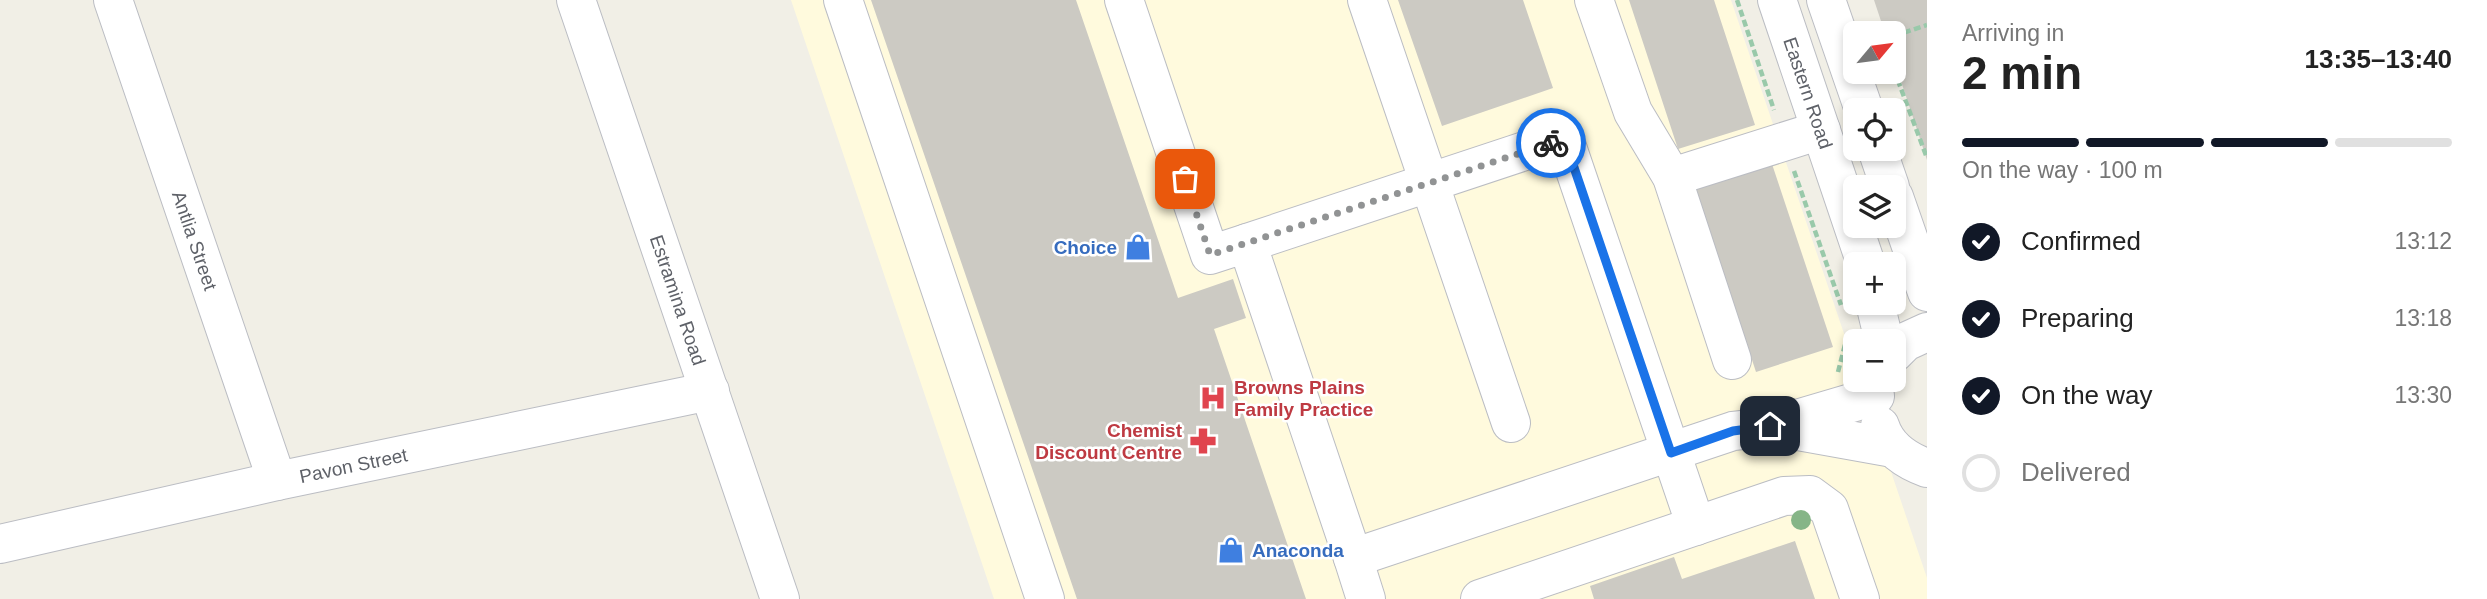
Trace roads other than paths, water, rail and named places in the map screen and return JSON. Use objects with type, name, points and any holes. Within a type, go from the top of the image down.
[{"type":"street","name":"Antlia Street","points":[[113,0],[277,481]]},
{"type":"street","name":"Estramina Road","points":[[576,0],[780,599]]},
{"type":"street","points":[[843,0],[1045,599]]},
{"type":"street","points":[[1124,0],[1210,255],[1564,138],[1696,526]]},
{"type":"street","points":[[1367,0],[1511,423]]},
{"type":"street","points":[[1594,0],[1633,112],[1672,177],[1732,360]]},
{"type":"street","name":"Eastern Road","points":[[1777,0],[1862,252]]},
{"type":"street","points":[[1826,0],[1860,98]]},
{"type":"street","points":[[1672,177],[1821,130]]},
{"type":"street","points":[[1906,232],[1927,292]]},
{"type":"street","points":[[1247,243],[1366,599]]},
{"type":"street","points":[[1856,316],[1871,329]]},
{"type":"street","points":[[1906,342],[1927,332]]},
{"type":"street","name":"Pavon Street","points":[[0,544],[277,481],[710,391]]},
{"type":"street","points":[[1353,558],[1733,431],[1770,426],[1829,410],[1868,392]]},
{"type":"street","points":[[1877,392],[1876,415],[1882,432],[1893,447],[1908,460],[1927,468]]},
{"type":"street","points":[[1770,426],[1893,447]]},
{"type":"street","points":[[1480,599],[1784,496],[1810,495],[1829,509],[1860,599]]},
{"type":"place","name":"Choice","points":[[1138,247]]},
{"type":"place","name":"Browns Plains Family Practice","points":[[1213,398]]},
{"type":"place","name":"Chemist Discount Centre","points":[[1203,441]]},
{"type":"place","name":"Anaconda","points":[[1231,550]]}]
